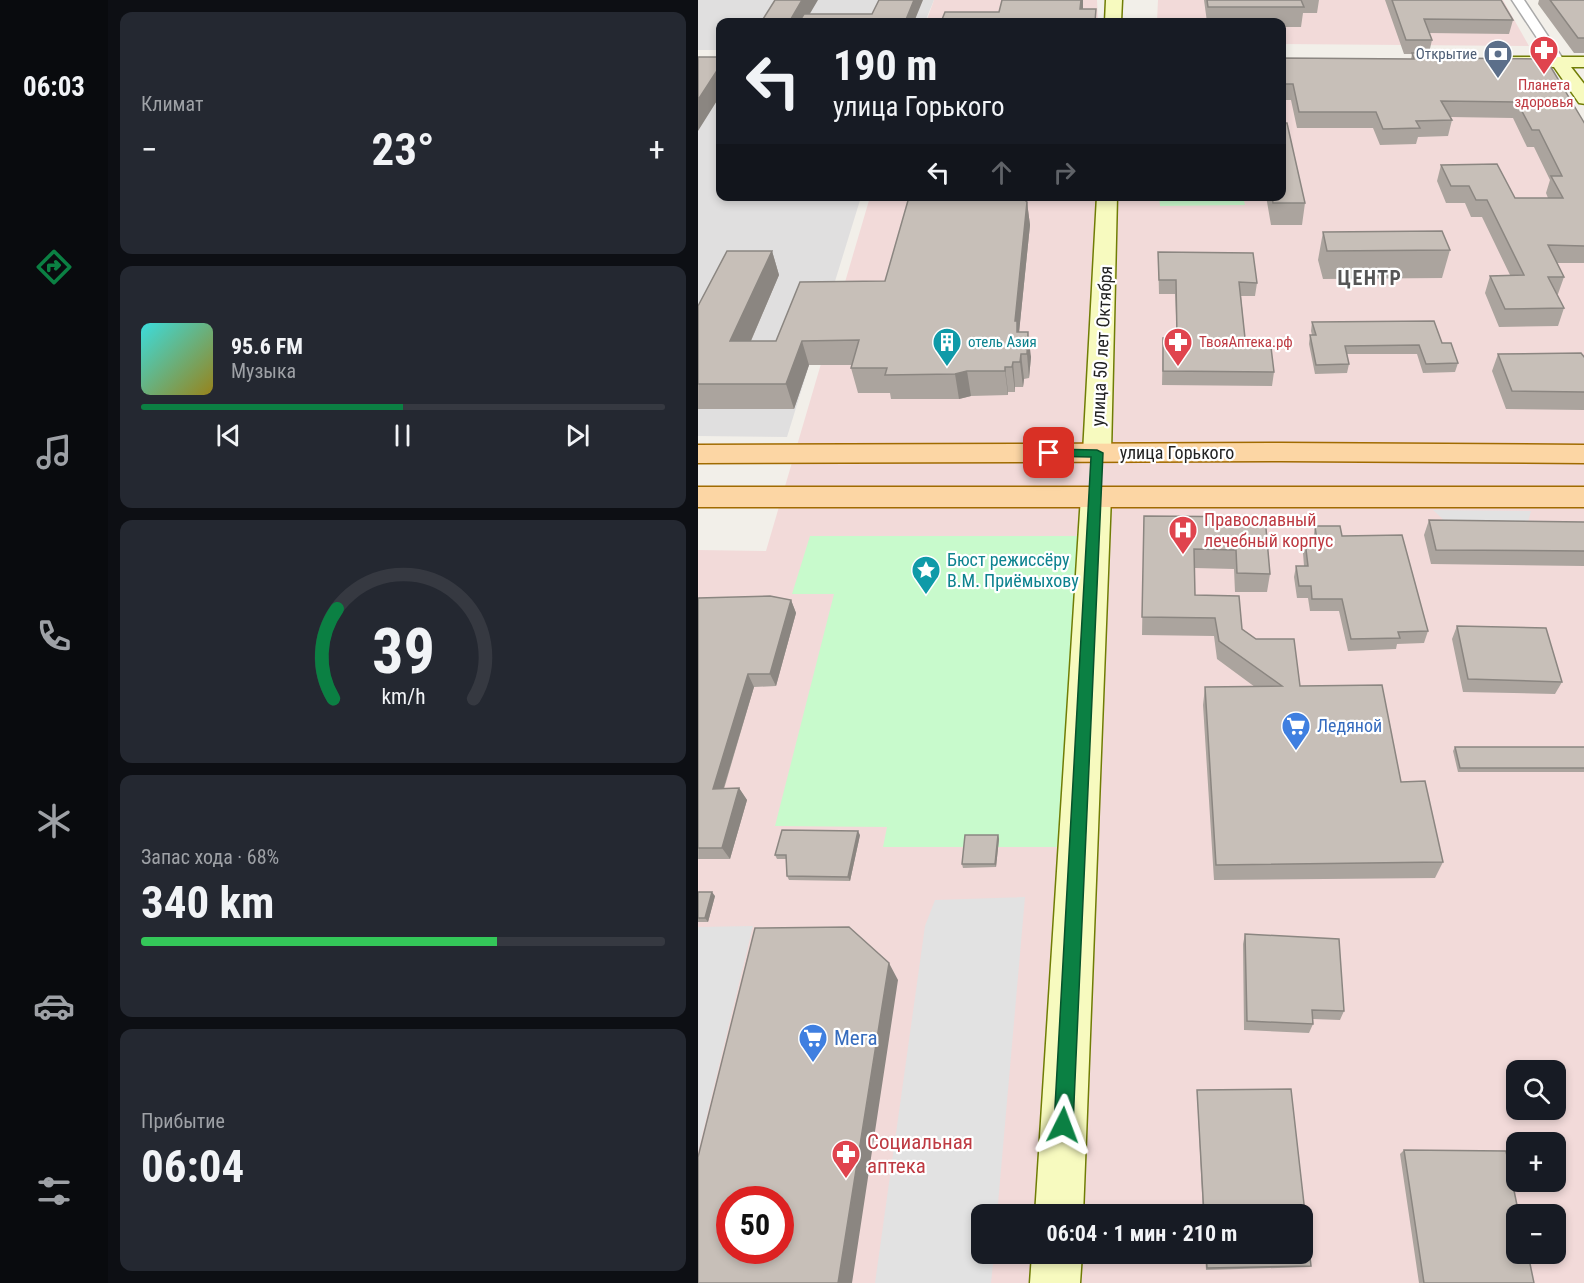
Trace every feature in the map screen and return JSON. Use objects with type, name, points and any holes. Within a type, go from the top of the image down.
[{"type":"main road","points":[[1113,18],[1114,0]]},
{"type":"main road","points":[[1484,62],[1584,62]]},
{"type":"main road","points":[[1559,62],[1584,99]]},
{"type":"main road","name":"улица 50 лет Октября","points":[[1060,1204],[1096,496],[1107,201]]},
{"type":"main road","name":"улица Горького","points":[[698,453],[1584,454]]},
{"type":"main road","points":[[698,497],[1584,497]]},
{"type":"main road","points":[[1055,1283],[1056,1264]]},
{"type":"street","points":[[1518,0],[1559,62]]},
{"type":"shaded area","points":[[698,0],[934,0],[927,18],[716,18],[716,50],[698,50]]},
{"type":"shaded area","points":[[934,0],[1097,0],[1098,18],[927,18]]},
{"type":"shaded area","points":[[1158,0],[1503,0],[1529,46],[1286,44],[1286,18],[1157,18]]},
{"type":"shaded area","points":[[698,68],[716,68],[716,201],[860,201],[787,437],[698,436]]},
{"type":"shaded area","points":[[1286,70],[1585,128],[1584,1283],[698,1283],[698,550],[766,551],[869,201],[1286,201]]},
{"type":"shaded area","points":[[1433,510],[1531,511],[1528,522],[1447,523]]},
{"type":"shaded area","points":[[1025,897],[998,1204],[971,1204],[971,1264],[993,1264],[991,1283],[875,1283],[925,926],[935,900]]},
{"type":"shaded area","points":[[753,926],[698,1152],[698,927]]},
{"type":"green space","points":[[1159,201],[1244,201],[1245,205],[1160,206]]},
{"type":"green space","points":[[810,536],[1083,536],[1062,847],[883,847],[887,827],[775,826],[834,594],[792,594]]},
{"type":"building","points":[[775,0],[802,0],[792,18],[764,18]]},
{"type":"building","points":[[879,0],[914,0],[907,18],[802,18],[804,14],[872,14]]},
{"type":"building","points":[[1002,0],[1081,0],[1080,9],[1096,9],[1095,18],[943,18],[945,12],[999,12]]},
{"type":"building","points":[[1207,0],[1301,0],[1304,7],[1208,7]]},
{"type":"building","points":[[1392,0],[1501,0],[1513,20],[1424,19],[1432,40],[1406,40]]},
{"type":"building","points":[[1550,0],[1585,0],[1585,38],[1578,38]]},
{"type":"building","points":[[1412,53],[1438,53],[1440,58],[1546,59],[1585,124],[1585,246],[1548,245],[1564,277],[1548,277],[1564,308],[1505,309],[1490,276],[1524,275],[1487,200],[1476,200],[1469,186],[1451,186],[1441,165],[1497,164],[1515,198],[1563,198],[1551,176],[1562,176],[1539,130],[1532,130],[1517,102],[1441,101],[1452,120],[1416,121],[1420,128],[1383,129],[1376,112],[1299,112],[1293,84],[1286,84],[1286,58],[1414,59]]},
{"type":"building","points":[[698,57],[716,57],[716,72],[698,100]]},
{"type":"building","points":[[1287,123],[1305,203],[1273,203],[1273,201],[1286,201]]},
{"type":"building","points":[[908,201],[1027,202],[1015,321],[1017,321],[1017,332],[1028,332],[1027,354],[1021,354],[1020,362],[1013,362],[1012,367],[1005,367],[1005,371],[885,375],[887,368],[851,368],[859,340],[802,341],[786,384],[698,384],[698,306],[727,251],[772,251],[730,341],[776,341],[800,282],[885,281]]},
{"type":"building","points":[[1442,231],[1450,250],[1327,251],[1323,232]]},
{"type":"building","points":[[1158,252],[1253,253],[1257,283],[1239,282],[1245,338],[1270,339],[1274,372],[1163,371],[1163,338],[1177,338],[1176,280],[1159,280]]},
{"type":"building","points":[[1434,321],[1442,343],[1451,343],[1458,363],[1426,364],[1419,345],[1345,346],[1349,364],[1316,365],[1310,335],[1316,335],[1312,322]]},
{"type":"building","points":[[1581,353],[1585,358],[1585,392],[1512,391],[1498,354]]},
{"type":"building","name":"Ледяной","points":[[1144,516],[1265,517],[1270,574],[1237,573],[1236,550],[1194,549],[1195,595],[1239,596],[1242,629],[1256,639],[1294,639],[1300,686],[1382,685],[1401,782],[1425,781],[1443,862],[1216,865],[1205,687],[1282,686],[1219,641],[1215,618],[1142,617]]},
{"type":"building","points":[[1429,520],[1585,522],[1585,551],[1436,550]]},
{"type":"building","points":[[1315,526],[1340,526],[1342,536],[1402,535],[1428,631],[1398,632],[1400,638],[1351,639],[1342,599],[1312,599],[1311,586],[1299,586],[1296,566],[1308,566],[1305,541],[1317,541]]},
{"type":"building","points":[[770,596],[791,600],[770,674],[748,674],[713,789],[739,788],[722,848],[698,848],[698,598]]},
{"type":"building","points":[[1457,626],[1546,628],[1562,682],[1468,679]]},
{"type":"building","points":[[1455,747],[1585,747],[1585,768],[1460,768]]},
{"type":"building","points":[[782,830],[858,831],[848,877],[787,876],[786,855],[775,855]]},
{"type":"building","points":[[965,835],[998,835],[995,864],[962,864]]},
{"type":"building","points":[[698,892],[712,892],[705,918],[698,918]]},
{"type":"building","name":"Мега","points":[[849,927],[889,963],[838,1283],[698,1283],[698,1157],[755,928]]},
{"type":"building","points":[[1245,934],[1339,939],[1344,1011],[1312,1010],[1313,1024],[1247,1021]]},
{"type":"building","points":[[1291,1089],[1304,1204],[1203,1204],[1197,1090]]},
{"type":"building","points":[[1404,1150],[1506,1151],[1506,1192],[1514,1192],[1517,1204],[1506,1204],[1506,1264],[1530,1264],[1534,1283],[1424,1283]]},
{"type":"building","points":[[1207,1264],[1311,1264],[1311,1266],[1207,1268]]},
{"type":"place","name":"Планета здоровья","points":[[1544,76]]},
{"type":"place","name":"Открытие","points":[[1498,80]]},
{"type":"place","name":"отель Азия","points":[[947,368]]},
{"type":"place","name":"ТвояАптека.рф","points":[[1178,368]]},
{"type":"place","name":"Православный лечебный корпус","points":[[1183,556]]},
{"type":"place","name":"Бюст режиссёру В.М. Приёмыхову","points":[[926,596]]},
{"type":"place","name":"Ледяной","points":[[1296,752]]},
{"type":"place","name":"Мега","points":[[813,1064]]},
{"type":"place","name":"Социальная аптека","points":[[846,1180]]},
{"type":"district","name":"ЦЕНТР","points":[[1370,278]]},
{"type":"route","points":[[1049,453],[1097,453],[1063,1125]]}]
